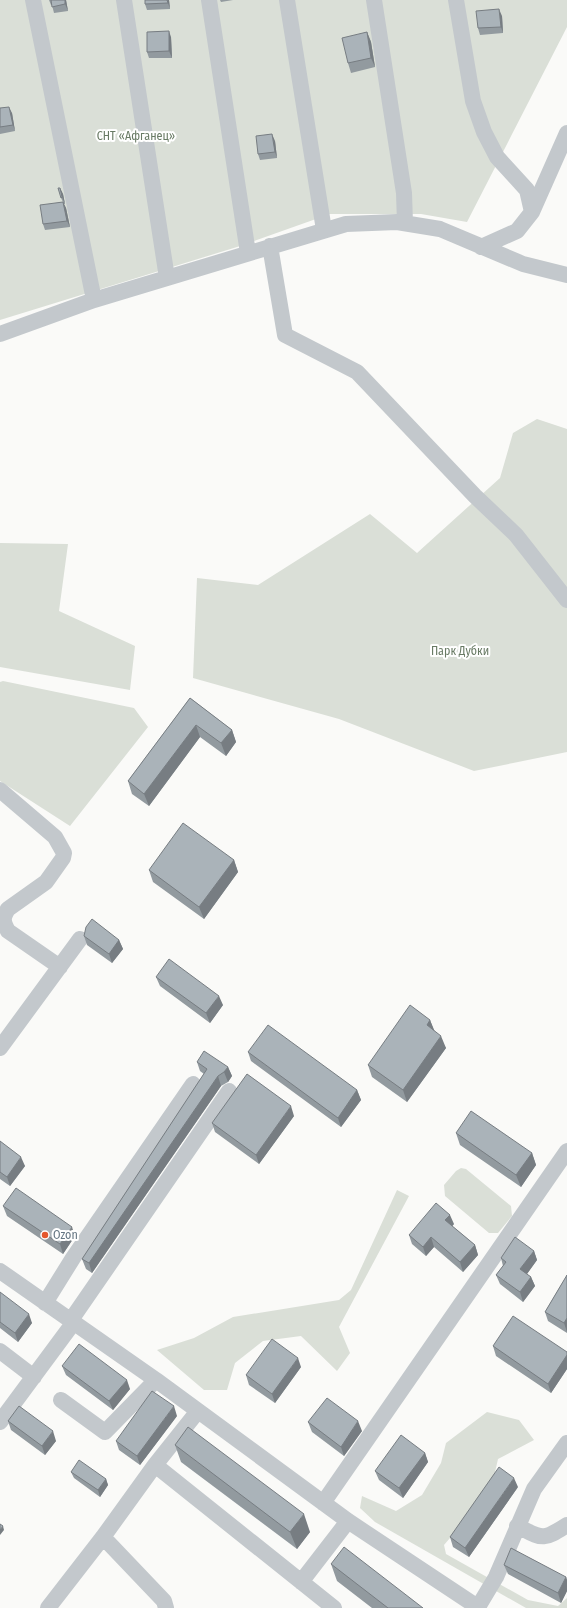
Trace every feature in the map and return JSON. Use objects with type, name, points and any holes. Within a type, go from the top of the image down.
[{"type":"street","points":[[32,0],[94,300]]},
{"type":"street","points":[[124,0],[167,278]]},
{"type":"street","points":[[209,0],[248,253]]},
{"type":"street","points":[[287,0],[324,230]]},
{"type":"street","points":[[374,0],[404,194],[405,224]]},
{"type":"street","points":[[456,0],[474,101],[484,132],[497,157],[527,190],[532,212]]},
{"type":"street","points":[[482,247],[517,231],[532,212],[567,133]]},
{"type":"street","points":[[0,334],[94,300],[346,224],[397,222],[440,229],[524,264],[567,276]]},
{"type":"street","points":[[270,246],[285,335],[357,372],[475,496],[516,535],[567,600]]},
{"type":"street","points":[[0,790],[55,837],[64,852],[60,863],[46,882],[8,909],[4,915],[4,923],[8,931],[60,967]]},
{"type":"street","points":[[0,1048],[80,939]]},
{"type":"street","points":[[45,1303],[73,1258],[193,1084]]},
{"type":"street","points":[[0,1422],[73,1321],[229,1091]]},
{"type":"street","points":[[323,1503],[567,1151]]},
{"type":"street","points":[[0,1272],[73,1321],[156,1380],[348,1521],[479,1608],[496,1577],[534,1489],[565,1450]]},
{"type":"street","points":[[0,1351],[34,1377]]},
{"type":"street","points":[[61,1400],[105,1432],[156,1380]]},
{"type":"street","points":[[48,1608],[103,1537],[155,1464],[198,1411]]},
{"type":"street","points":[[155,1464],[334,1608]]},
{"type":"street","points":[[301,1582],[348,1521]]},
{"type":"street","points":[[517,1526],[539,1537],[549,1536],[567,1525]]},
{"type":"street","points":[[103,1537],[164,1601],[166,1608]]},
{"type":"green space","name":"СНТ «Афганец»","points":[[0,0],[567,0],[567,27],[467,222],[421,214],[330,214],[237,247],[0,320]]},
{"type":"green space","name":"Парк Дубки","points":[[537,419],[567,429],[567,752],[474,771],[339,719],[193,678],[197,578],[258,585],[370,514],[417,553],[500,478],[513,433]]},
{"type":"green space","points":[[0,543],[68,544],[59,611],[135,646],[130,690],[0,667]]},
{"type":"green space","points":[[3,681],[134,708],[148,727],[70,826],[0,781],[0,682]]},
{"type":"green space","points":[[461,1168],[466,1169],[511,1206],[512,1216],[498,1233],[489,1233],[445,1196],[444,1185],[456,1171]]},
{"type":"green space","points":[[397,1190],[409,1196],[339,1327],[350,1353],[337,1371],[301,1336],[263,1341],[235,1363],[227,1390],[204,1390],[157,1350],[194,1338],[233,1317],[339,1300],[351,1290]]},
{"type":"green space","points":[[487,1412],[519,1420],[534,1440],[498,1459],[491,1490],[444,1545],[446,1554],[528,1600],[558,1606],[567,1598],[567,1608],[526,1608],[375,1522],[360,1508],[362,1496],[396,1511],[422,1495],[441,1463],[446,1443]]},
{"type":"building","points":[[51,0],[65,0],[65,4],[52,7]]},
{"type":"building","points":[[145,0],[167,0],[168,3],[145,4]]},
{"type":"building","points":[[499,9],[501,27],[478,28],[476,11]]},
{"type":"building","points":[[169,31],[169,51],[147,52],[147,32]]},
{"type":"building","points":[[367,32],[371,58],[348,63],[342,38]]},
{"type":"building","points":[[9,107],[13,125],[0,127],[0,108]]},
{"type":"building","points":[[272,134],[275,152],[258,154],[256,136]]},
{"type":"building","points":[[58,188],[60,188],[61,198]]},
{"type":"building","points":[[63,202],[67,221],[43,224],[40,205]]},
{"type":"building","points":[[190,698],[232,730],[221,743],[196,725],[144,794],[128,781]]},
{"type":"building","points":[[183,823],[234,860],[199,907],[149,870]]},
{"type":"building","points":[[92,919],[119,940],[109,954],[84,936],[86,927]]},
{"type":"building","points":[[169,959],[219,996],[206,1013],[156,977]]},
{"type":"building","points":[[410,1005],[430,1020],[427,1025],[441,1036],[403,1090],[368,1065]]},
{"type":"building","points":[[268,1025],[357,1090],[338,1118],[248,1052]]},
{"type":"building","points":[[204,1051],[228,1067],[218,1076],[89,1263],[82,1259],[207,1069],[197,1062]]},
{"type":"building","points":[[247,1074],[291,1106],[256,1155],[212,1123]]},
{"type":"building","points":[[471,1111],[532,1153],[516,1175],[456,1133]]},
{"type":"building","points":[[0,1141],[21,1157],[7,1177],[0,1172]]},
{"type":"building","points":[[16,1188],[72,1227],[60,1244],[3,1206]]},
{"type":"building","points":[[436,1203],[450,1215],[445,1220],[475,1245],[460,1262],[431,1237],[423,1247],[409,1235]]},
{"type":"building","points":[[515,1237],[534,1251],[520,1269],[531,1277],[520,1292],[496,1275],[506,1262],[501,1258]]},
{"type":"building","points":[[567,1275],[567,1318],[564,1323],[545,1312]]},
{"type":"building","points":[[0,1292],[29,1314],[15,1333],[0,1322]]},
{"type":"building","points":[[513,1316],[567,1352],[567,1355],[548,1384],[493,1346]]},
{"type":"building","points":[[272,1339],[298,1358],[272,1394],[246,1375]]},
{"type":"building","points":[[79,1344],[127,1380],[109,1401],[62,1366]]},
{"type":"building","points":[[152,1391],[174,1406],[137,1456],[116,1441]]},
{"type":"building","points":[[327,1398],[358,1421],[341,1447],[308,1422]]},
{"type":"building","points":[[19,1406],[53,1431],[42,1446],[8,1421]]},
{"type":"building","points":[[188,1427],[304,1514],[290,1532],[175,1445]]},
{"type":"building","points":[[401,1435],[425,1453],[399,1488],[375,1471]]},
{"type":"building","points":[[79,1460],[106,1479],[98,1490],[71,1472]]},
{"type":"building","points":[[499,1467],[514,1478],[465,1548],[450,1537]]},
{"type":"building","points":[[344,1547],[423,1608],[388,1608],[331,1564]]},
{"type":"building","points":[[511,1548],[566,1577],[558,1593],[504,1565]]},
{"type":"place","name":"Ozon","points":[[45,1235]]}]
